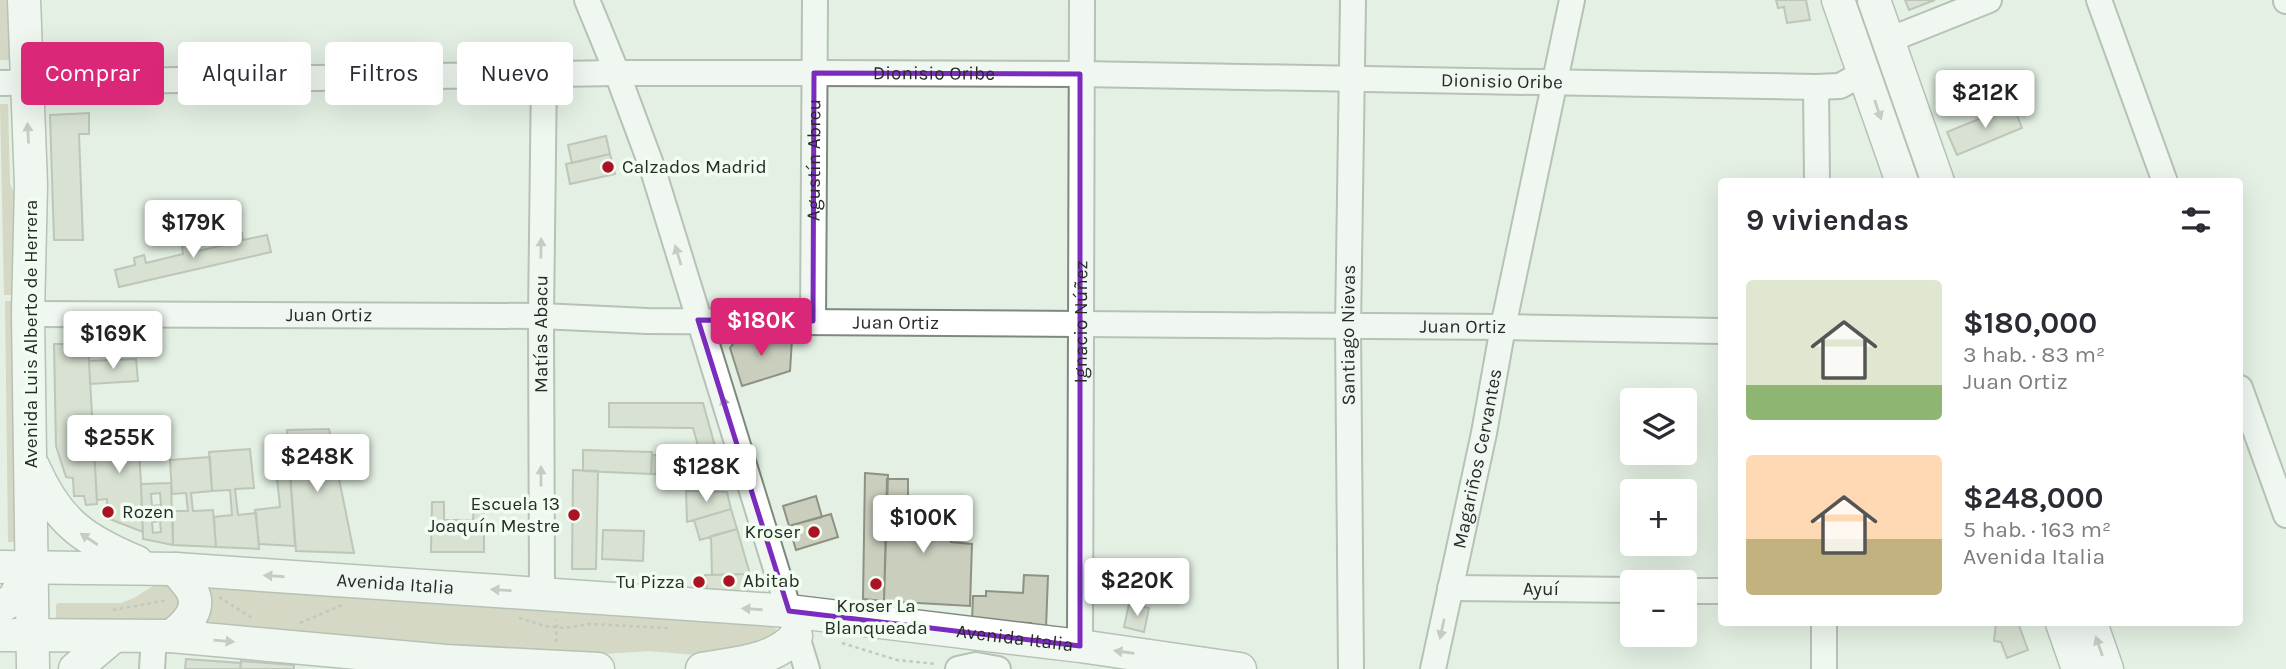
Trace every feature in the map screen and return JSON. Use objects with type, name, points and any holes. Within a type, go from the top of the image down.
[{"type":"main road","name":"Avenida Luis Alberto de Herrera","points":[[24,0],[13,82],[31,185],[28,314],[33,669]]},
{"type":"main road","points":[[1838,0],[1901,178]]},
{"type":"main road","points":[[1874,0],[1937,178]]},
{"type":"main road","points":[[31,461],[43,489],[59,513],[81,534],[97,544],[173,577],[194,601],[190,618],[184,627],[163,635]]},
{"type":"main road","points":[[0,607],[13,600],[32,566]]},
{"type":"main road","name":"Avenida Italia","points":[[0,567],[32,566],[173,577],[542,593],[792,624],[1080,646],[1240,669]]},
{"type":"main road","points":[[33,620],[50,593],[63,588],[128,585],[173,577]]},
{"type":"main road","points":[[0,633],[33,620],[111,624],[163,635],[445,665],[598,669]]},
{"type":"main road","points":[[75,669],[111,624]]},
{"type":"main road","points":[[702,669],[771,654],[786,647],[792,624]]},
{"type":"main road","points":[[2063,626],[2078,669]]},
{"type":"main road","points":[[2092,626],[2107,669]]},
{"type":"street","points":[[587,0],[652,167],[807,669]]},
{"type":"street","name":"Agustín Abreu","points":[[813,321],[815,0]]},
{"type":"street","name":"Ignacio Núñez","points":[[1080,646],[1082,0]]},
{"type":"street","name":"Santiago Nievas","points":[[1350,669],[1348,327],[1353,0]]},
{"type":"street","name":"Magariños Cervantes","points":[[1433,669],[1572,0]]},
{"type":"street","points":[[1889,40],[1989,0]]},
{"type":"street","points":[[2099,0],[2164,178]]},
{"type":"street","name":"Dionisio Oribe","points":[[573,74],[1080,74],[1816,87],[1840,86],[1865,72]]},
{"type":"street","name":"Dionisio Oribe","points":[[13,82],[457,75]]},
{"type":"street","points":[[1816,87],[1817,178]]},
{"type":"street","name":"Matías Abacu","points":[[542,593],[544,105]]},
{"type":"street","name":"Juan Ortiz","points":[[28,314],[541,316],[647,321],[1718,331]]},
{"type":"street","points":[[2243,396],[2286,515]]},
{"type":"street","name":"Ayuí","points":[[1450,588],[1620,590]]},
{"type":"street","points":[[1697,591],[1718,591]]},
{"type":"street","points":[[1824,626],[1824,669]]},
{"type":"street","points":[[152,669],[163,635]]},
{"type":"street","name":"Avenida Italia","points":[[948,667],[976,665],[998,669]]},
{"type":"path","points":[[111,624],[160,603],[173,577],[216,596],[249,617],[262,619]]},
{"type":"path","points":[[542,593],[557,611],[555,666]]},
{"type":"path","points":[[299,623],[345,604]]},
{"type":"path","points":[[510,615],[557,627],[590,624],[670,628]]},
{"type":"path","points":[[837,642],[897,660],[948,667]]},
{"type":"highlighted area","points":[[814,73],[1080,74],[1080,646],[789,611],[698,320],[813,321]]},
{"type":"shaded area","points":[[0,0],[13,0],[15,60],[0,60]]},
{"type":"shaded area","points":[[1851,0],[1859,0],[1923,178],[1913,178]]},
{"type":"shaded area","points":[[0,104],[8,104],[10,183],[18,204],[18,295],[4,295]]},
{"type":"shaded area","points":[[5,301],[18,301],[21,542],[8,542]]},
{"type":"shaded area","points":[[156,584],[170,585],[185,599],[175,621],[56,622],[58,603],[121,603]]},
{"type":"shaded area","points":[[206,587],[771,626],[779,631],[782,638],[709,656],[649,651],[589,655],[204,626]]},
{"type":"building","points":[[1776,0],[1806,0],[1810,20],[1787,23],[1784,7],[1778,8]]},
{"type":"building","points":[[1905,0],[1935,0],[1909,10]]},
{"type":"building","points":[[2013,105],[2022,128],[1957,155],[1947,132]]},
{"type":"building","points":[[89,113],[89,134],[79,134],[83,240],[54,240],[50,115]]},
{"type":"building","points":[[606,136],[610,154],[572,163],[568,145]]},
{"type":"building","points":[[610,154],[615,174],[570,184],[566,164]]},
{"type":"building","points":[[242,233],[243,240],[267,235],[271,252],[119,287],[115,270],[135,265],[134,258],[144,255],[146,263],[183,254],[182,246],[193,244],[194,252],[233,243],[231,235]]},
{"type":"building","points":[[743,335],[758,335],[758,339],[792,339],[790,371],[742,386],[730,348]]},
{"type":"building","points":[[54,344],[88,344],[97,504],[86,505],[84,496],[74,496],[73,478],[66,477],[56,446]]},
{"type":"building","points":[[136,359],[138,381],[90,384],[89,361]]},
{"type":"building","points":[[609,403],[703,403],[723,475],[651,474],[652,455],[701,456],[693,428],[609,427]]},
{"type":"building","points":[[138,429],[143,532],[107,518],[107,499],[97,500],[93,431]]},
{"type":"building","points":[[329,429],[354,553],[296,551],[287,430]]},
{"type":"building","points":[[250,449],[254,488],[235,489],[238,515],[256,513],[259,549],[216,547],[214,517],[232,515],[230,490],[212,491],[209,452]]},
{"type":"building","points":[[583,450],[652,452],[651,474],[583,471]]},
{"type":"building","points":[[210,457],[212,491],[191,493],[193,511],[213,510],[216,547],[173,545],[173,511],[188,511],[186,493],[172,494],[170,460]]},
{"type":"building","points":[[573,470],[598,471],[596,569],[572,569]]},
{"type":"building","points":[[865,473],[888,475],[884,601],[863,599]]},
{"type":"building","points":[[290,475],[295,546],[259,544],[255,510],[280,507],[277,478]]},
{"type":"building","points":[[887,479],[908,479],[908,504],[929,504],[930,520],[950,520],[951,542],[972,544],[970,606],[884,601]]},
{"type":"building","points":[[171,483],[173,545],[143,539],[141,484]],"holes":[[[160,493],[161,505],[152,506],[151,494]],[[160,521],[161,532],[153,533],[152,522]]]},
{"type":"building","points":[[686,491],[727,492],[731,509],[687,522]]},
{"type":"building","points":[[816,496],[822,517],[789,526],[783,506]]},
{"type":"building","points":[[432,502],[444,502],[444,520],[473,520],[474,503],[484,503],[484,552],[431,552]]},
{"type":"building","name":"Kroser","points":[[731,509],[737,529],[700,540],[694,520]]},
{"type":"building","name":"Kroser","points":[[831,514],[838,537],[796,550],[789,526]]},
{"type":"building","points":[[737,529],[750,574],[712,575],[711,536]]},
{"type":"building","points":[[603,530],[644,531],[643,561],[602,559]]},
{"type":"building","name":"Abitab","points":[[750,574],[755,588],[750,592],[707,589],[705,575]]},
{"type":"building","points":[[1024,575],[1048,576],[1046,628],[1030,627],[1031,623],[972,621],[973,596],[986,596],[986,591],[1023,593]]},
{"type":"building","points":[[1129,604],[1149,608],[1144,632],[1124,627]]},
{"type":"building","points":[[1996,626],[2019,626],[2028,650],[2007,658],[2001,642],[1994,641]]},
{"type":"building","points":[[186,659],[241,663],[240,669],[185,669]]},
{"type":"building","points":[[241,661],[294,665],[294,669],[240,669]]},
{"type":"place","name":"Calzados Madrid","points":[[608,167]]},
{"type":"place","name":"Rozen","points":[[108,512]]},
{"type":"place","name":"Escuela 13 Joaquín Mestre","points":[[574,515]]},
{"type":"place","name":"Kroser","points":[[814,532]]},
{"type":"place","name":"Abitab","points":[[729,581]]},
{"type":"place","name":"Tu Pizza","points":[[699,582]]},
{"type":"place","name":"Kroser La Blanqueada","points":[[876,584]]}]
